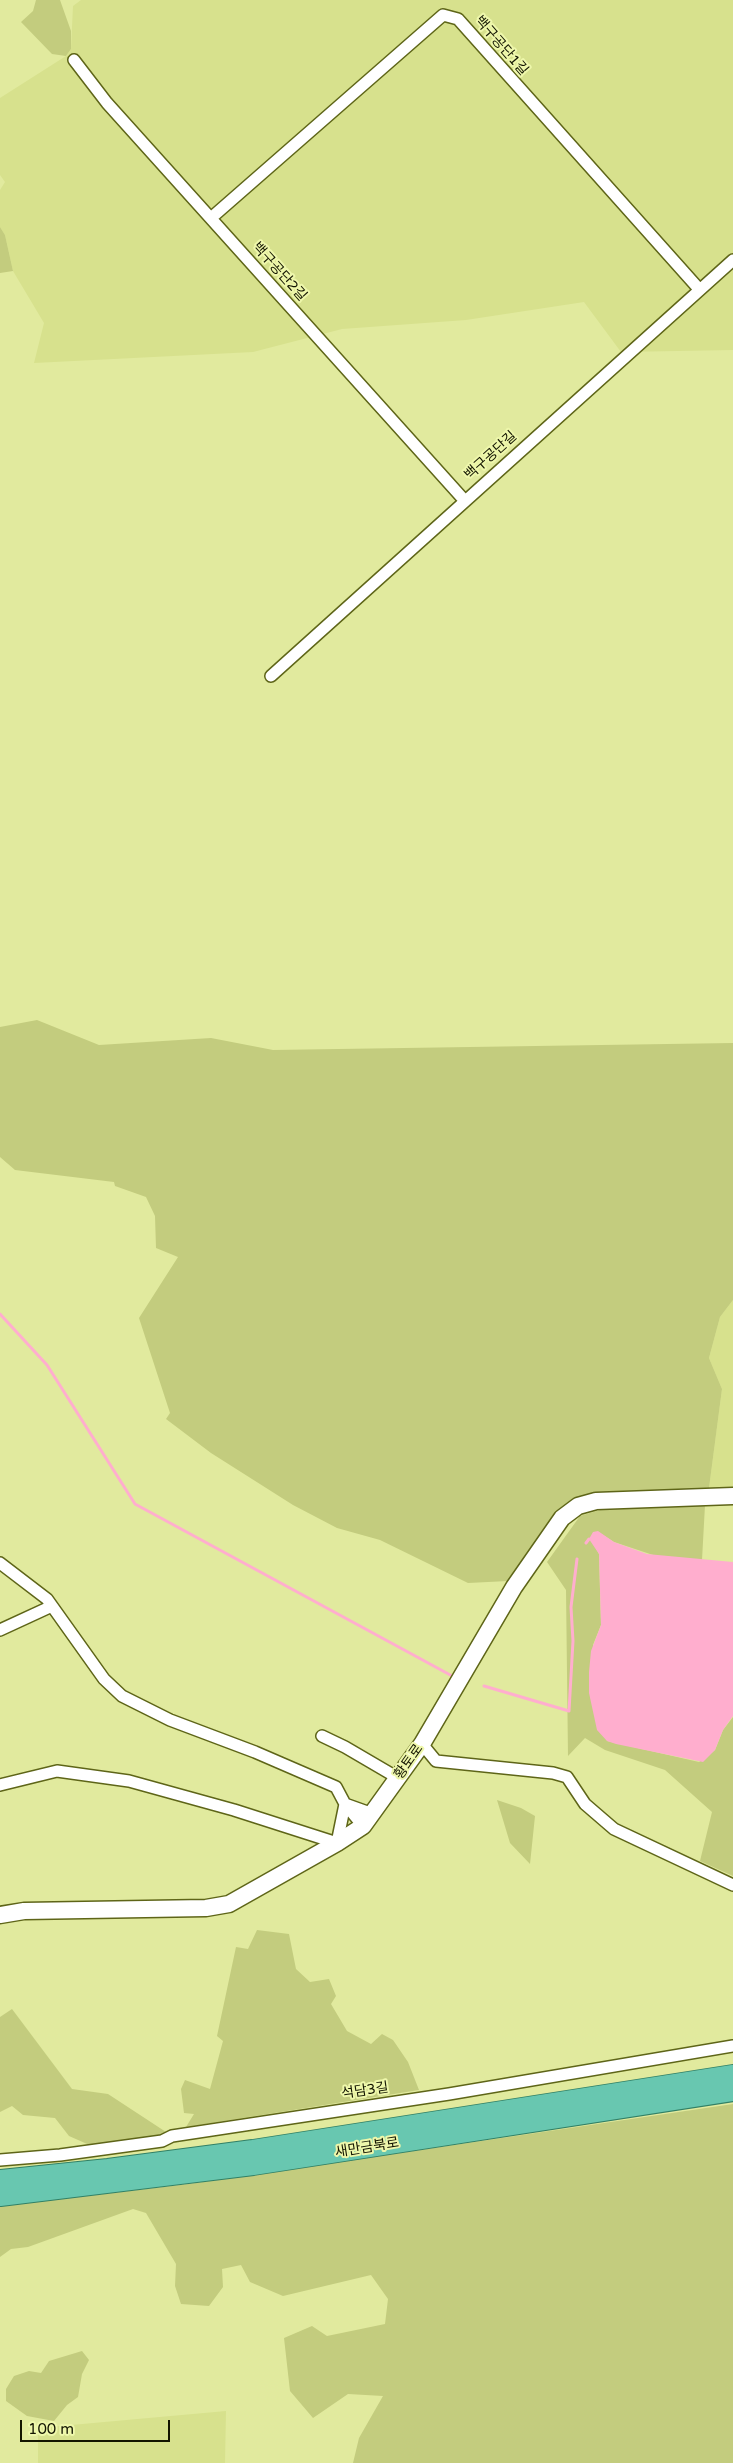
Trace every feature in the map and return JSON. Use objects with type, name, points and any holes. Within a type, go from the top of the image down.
[{"type":"highway","name":"새만금북로","points":[[0,2180],[108,2169],[253,2150],[733,2075]]},
{"type":"highway","name":"새만금북로","points":[[0,2196],[253,2165],[733,2091]]},
{"type":"main road","name":"황토로","points":[[0,1915],[24,1911],[206,1908],[229,1904],[337,1843],[368,1820],[422,1744],[514,1587],[562,1518],[578,1506],[596,1502],[733,1496]]},
{"type":"street","name":"백구공단1길","points":[[211,218],[443,15],[458,19],[699,289]]},
{"type":"street","name":"백구공단2길","points":[[74,60],[107,103],[465,501]]},
{"type":"street","name":"백구공단길","points":[[271,676],[733,260]]},
{"type":"street","points":[[0,1563],[47,1599],[104,1679],[122,1696],[170,1720],[256,1752],[336,1787],[345,1804],[368,1820]]},
{"type":"street","points":[[0,1630],[52,1606]]},
{"type":"street","points":[[322,1736],[398,1778]]},
{"type":"street","points":[[422,1744],[436,1761],[553,1773],[567,1777],[585,1804],[614,1829],[733,1884]]},
{"type":"street","points":[[0,1785],[57,1771],[129,1781],[234,1810],[337,1843],[345,1804]]},
{"type":"street","name":"석담3길","points":[[0,2160],[162,2141],[172,2136],[449,2094],[733,2046]]},
{"type":"shaded area","points":[[36,0],[60,0],[71,31],[71,49],[66,56],[52,54],[21,22],[33,11]]},
{"type":"shaded area","points":[[81,0],[733,0],[733,350],[621,352],[584,302],[466,320],[342,329],[253,352],[34,363],[44,323],[13,271],[5,235],[0,227],[0,190],[5,182],[0,175],[0,98],[66,56],[71,49],[73,6]]},
{"type":"shaded area","points":[[0,227],[5,235],[13,271],[0,273]]},
{"type":"shaded area","points":[[37,1020],[99,1045],[211,1038],[273,1050],[733,1043],[733,1300],[720,1317],[709,1358],[722,1389],[709,1488],[555,1512],[508,1581],[468,1583],[380,1540],[337,1528],[293,1505],[211,1453],[166,1419],[170,1413],[139,1318],[178,1257],[156,1248],[155,1216],[146,1197],[115,1186],[114,1182],[15,1170],[0,1157],[0,1027]]},
{"type":"shaded area","points":[[733,1300],[733,1488],[709,1488],[722,1389],[709,1358],[720,1317]]},
{"type":"shaded area","points":[[705,1505],[702,1560],[656,1556],[614,1542],[598,1532],[596,1548],[599,1554],[601,1625],[593,1645],[607,1741],[699,1762],[715,1750],[723,1730],[733,1717],[733,1876],[700,1861],[712,1812],[665,1770],[605,1750],[585,1738],[568,1756],[566,1590],[547,1562],[580,1516],[603,1509]]},
{"type":"shaded area","points":[[598,1531],[614,1542],[647,1554],[733,1562],[733,1716],[723,1730],[715,1750],[703,1762],[616,1744],[607,1741],[597,1730],[589,1693],[589,1672],[591,1651],[601,1625],[599,1554],[589,1539],[593,1532]]},
{"type":"shaded area","points":[[497,1800],[521,1808],[535,1816],[530,1864],[510,1843]]},
{"type":"shaded area","points":[[257,1930],[289,1934],[296,1969],[310,1982],[329,1979],[336,1996],[331,2004],[347,2031],[371,2044],[382,2034],[393,2040],[408,2062],[419,2090],[186,2127],[194,2114],[184,2113],[181,2089],[185,2080],[210,2089],[223,2041],[217,2036],[236,1947],[248,1949]]},
{"type":"shaded area","points":[[12,2009],[72,2089],[108,2094],[166,2132],[156,2138],[94,2147],[69,2136],[55,2118],[23,2115],[12,2106],[0,2112],[0,2017]]},
{"type":"shaded area","points":[[733,2104],[733,2463],[353,2463],[359,2438],[383,2396],[348,2394],[313,2418],[290,2391],[284,2338],[312,2326],[327,2336],[385,2324],[388,2299],[371,2275],[283,2296],[250,2282],[241,2265],[222,2269],[223,2287],[209,2306],[181,2304],[175,2286],[176,2264],[146,2213],[133,2209],[28,2247],[11,2249],[0,2257],[0,2206],[189,2184]]},
{"type":"shaded area","points":[[82,2351],[89,2360],[82,2374],[78,2397],[67,2405],[54,2421],[27,2416],[6,2401],[6,2389],[14,2376],[29,2371],[41,2373],[49,2361]]},
{"type":"shaded area","points":[[226,2411],[225,2463],[38,2463],[38,2428]]},
{"type":"waterway","points":[[0,1314],[47,1365],[135,1504],[454,1677]]},
{"type":"waterway","points":[[586,1543],[589,1539]]},
{"type":"waterway","points":[[484,1686],[569,1711],[573,1641],[571,1607],[577,1559]]}]
